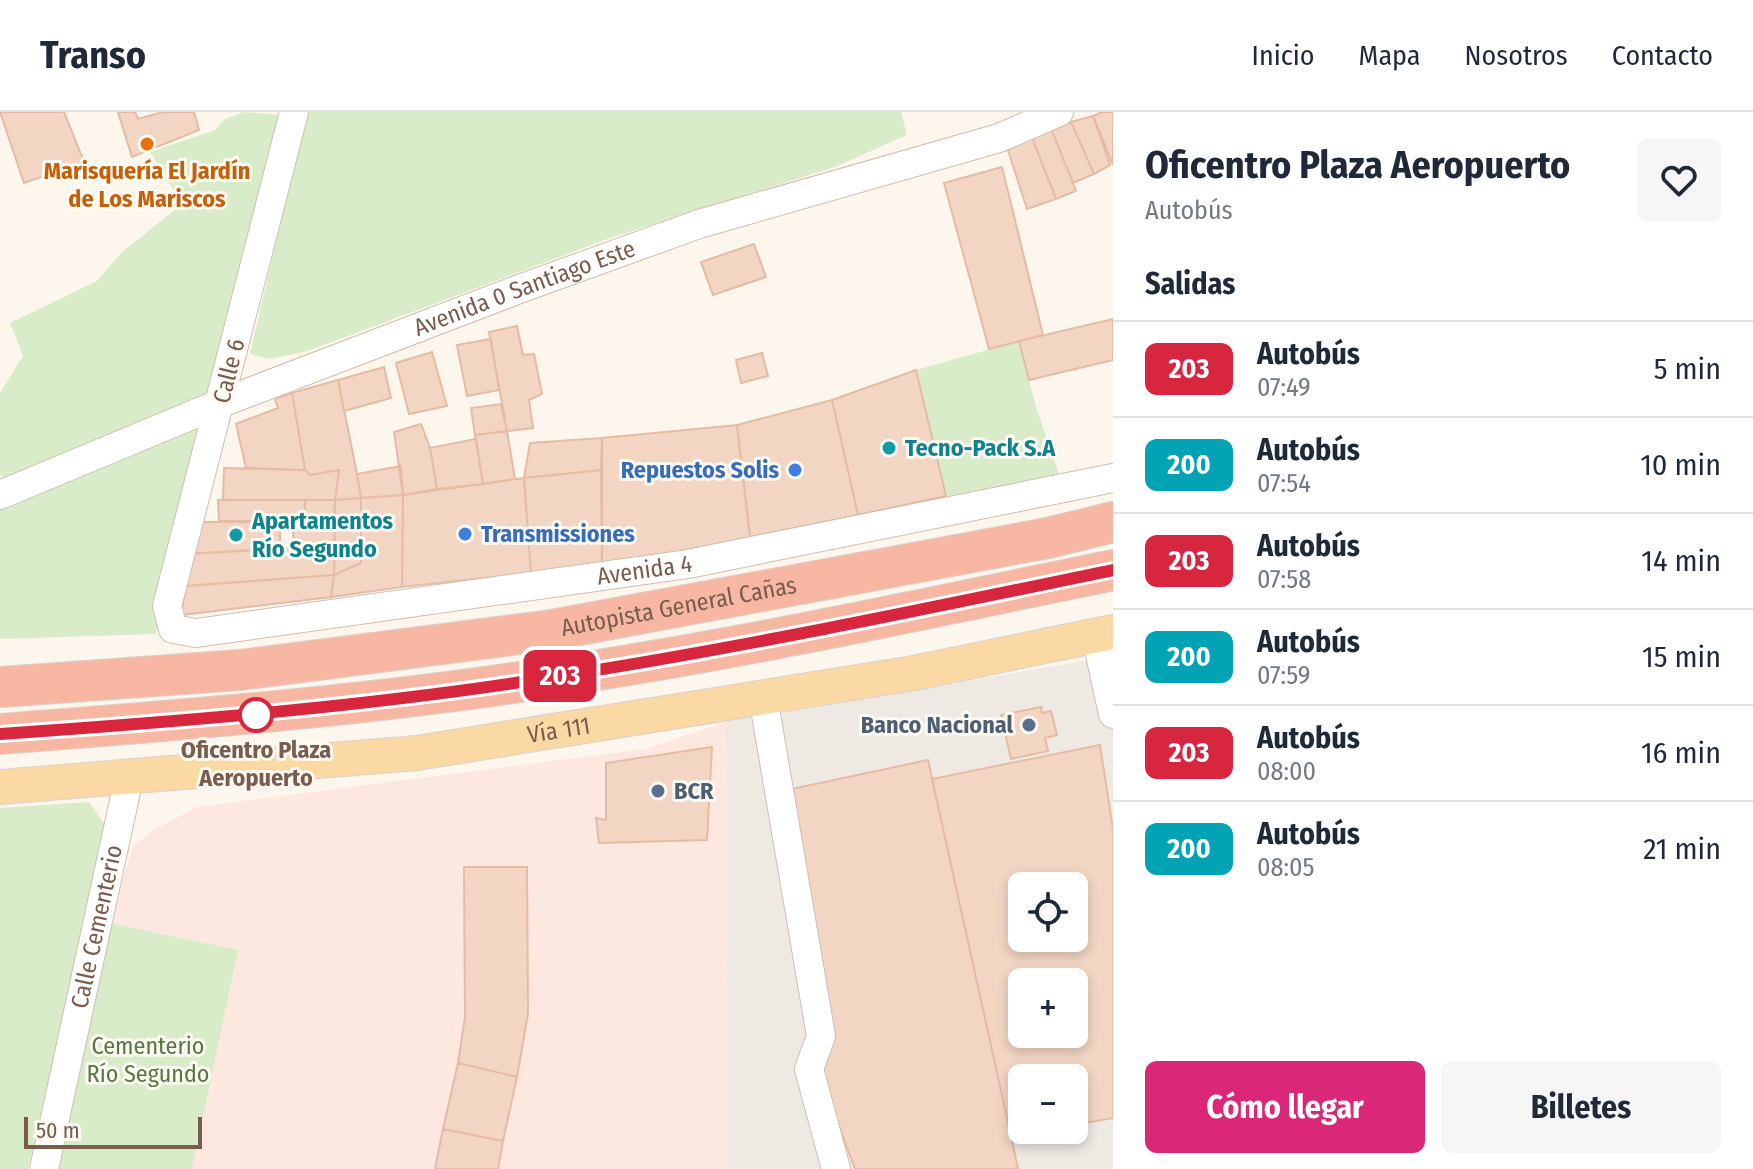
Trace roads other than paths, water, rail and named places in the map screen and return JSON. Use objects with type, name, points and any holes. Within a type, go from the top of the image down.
[{"type":"highway","name":"Autopista General Cañas","points":[[0,687],[240,670],[552,630],[1033,541],[1113,522]]},
{"type":"highway","name":"Autopista General Cañas","points":[[0,734],[274,713],[560,676],[876,619],[1113,570]]},
{"type":"main road","name":"Vía 111","points":[[0,787],[404,755],[914,673],[1104,634]]},
{"type":"street","name":"Calle 6","points":[[173,629],[167,606],[294,112]]},
{"type":"street","name":"Avenida 0 Santiago Este","points":[[0,495],[221,403],[699,224],[999,138],[1059,112]]},
{"type":"street","name":"Avenida 4","points":[[173,629],[196,633],[688,564],[1113,478]]},
{"type":"street","points":[[1104,634],[1113,714]]},
{"type":"street","points":[[763,697],[821,1036],[809,1069],[836,1169]]},
{"type":"street","name":"Calle Cementerio","points":[[44,1169],[129,778]]},
{"type":"place","name":"Marisquería El Jardín de Los Mariscos","points":[[147,144]]},
{"type":"place","name":"Tecno-Pack S.A","points":[[889,448]]},
{"type":"place","name":"Repuestos Solis","points":[[795,470]]},
{"type":"place","name":"Transmissiones","points":[[465,534]]},
{"type":"place","name":"Apartamentos Río Segundo","points":[[236,535]]},
{"type":"place","name":"Oficentro Plaza Aeropuerto","points":[[256,715]]},
{"type":"place","name":"Banco Nacional","points":[[1029,725]]},
{"type":"place","name":"BCR","points":[[658,791]]},
{"type":"park label","name":"Cementerio Río Segundo","points":[[148,1060]]}]
